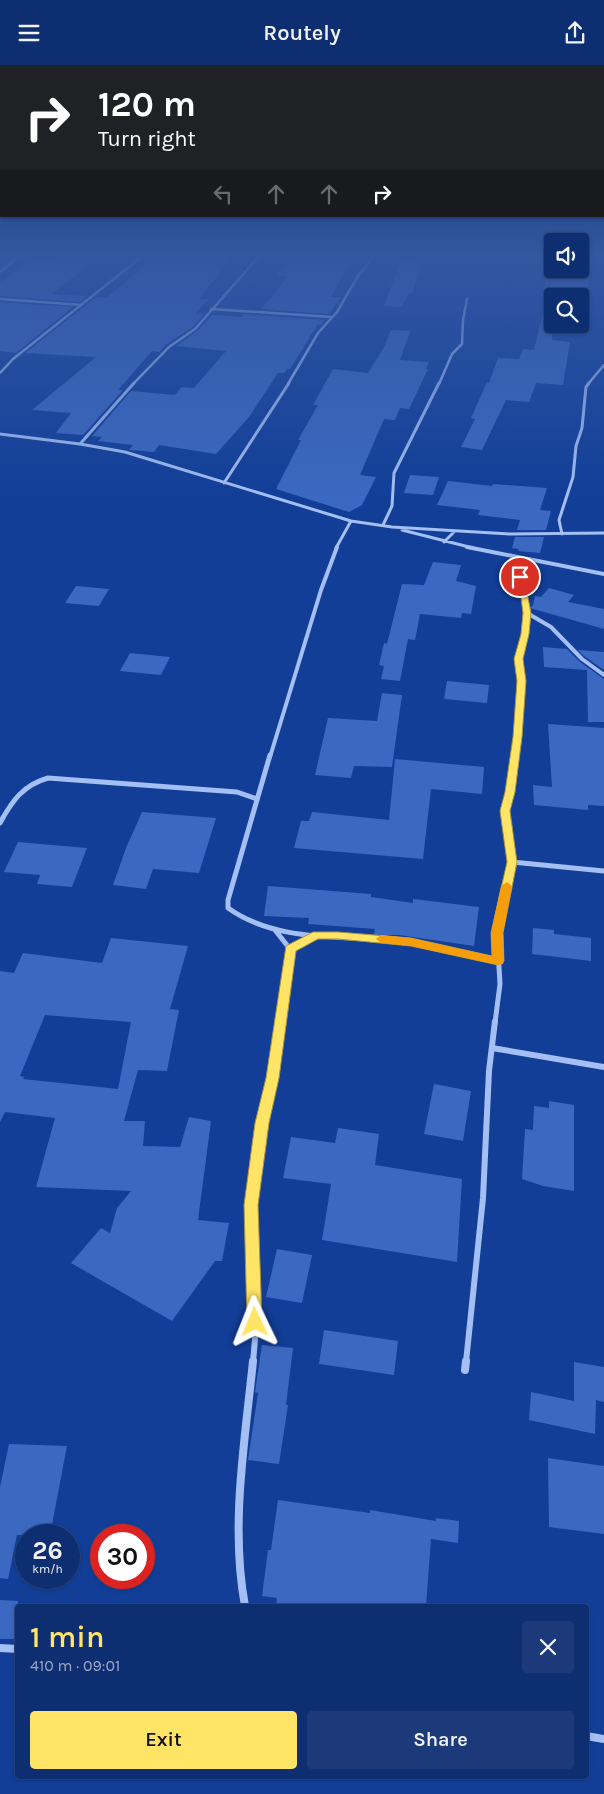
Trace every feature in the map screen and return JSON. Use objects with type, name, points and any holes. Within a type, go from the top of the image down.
[{"type":"street","points":[[0,373],[13,359],[43,336]]},
{"type":"street","points":[[80,444],[112,406],[169,347],[185,336]]},
{"type":"street","points":[[224,483],[249,441],[290,381],[316,336]]},
{"type":"street","points":[[383,525],[392,506],[394,473],[432,400],[452,354],[462,344],[462,336]]},
{"type":"street","points":[[562,534],[559,520],[573,477],[576,446],[582,428],[586,387],[604,365]]},
{"type":"street","points":[[0,434],[80,444],[125,452],[351,521],[383,525],[444,542],[604,575]]},
{"type":"street","points":[[351,521],[335,550],[321,590],[257,799],[228,900],[228,908],[241,919],[275,930],[411,942],[498,961]]},
{"type":"street","points":[[392,527],[510,534],[604,533]]},
{"type":"street","points":[[444,542],[455,531]]},
{"type":"street","points":[[464,1370],[483,1198],[492,1048],[500,984],[497,933],[512,862],[505,811],[510,792],[518,728],[521,681],[518,659],[525,634],[527,613],[520,577],[530,559]]},
{"type":"street","points":[[527,613],[551,627],[582,659],[604,675]]},
{"type":"street","points":[[0,823],[14,798],[28,785],[37,780],[48,778],[237,792],[257,799]]},
{"type":"street","points":[[512,862],[604,871]]},
{"type":"street","points":[[245,1604],[239,1573],[240,1491],[255,1339],[251,1205],[262,1123],[273,1078],[290,949],[275,930]]},
{"type":"street","points":[[290,949],[317,935]]},
{"type":"street","points":[[492,1048],[604,1067]]},
{"type":"street","points":[[0,1648],[15,1649]]},
{"type":"street","points":[[589,1736],[604,1739]]},
{"type":"building","points":[[0,336],[37,336],[16,353],[0,351]]},
{"type":"building","points":[[47,336],[179,336],[165,345],[160,352],[152,351],[118,390],[123,390],[83,435],[56,433],[71,413],[32,410],[96,357],[25,353]]},
{"type":"building","points":[[190,336],[311,336],[290,369],[287,369],[284,373],[278,373],[249,417],[216,454],[159,445],[154,452],[129,450],[133,445],[98,441],[102,437],[92,436],[131,391],[175,395],[182,387],[194,388],[226,351],[176,346]]},
{"type":"building","points":[[389,336],[408,336],[400,360],[429,362],[426,369],[428,369],[409,409],[400,408],[395,420],[384,419],[360,475],[376,477],[362,505],[349,512],[276,489],[301,440],[298,440],[318,405],[313,405],[333,369],[368,373],[383,349]]},
{"type":"building","points":[[537,336],[552,336],[552,340],[570,342],[563,385],[536,383],[529,402],[506,400],[482,450],[461,447],[475,419],[471,418],[487,382],[489,383],[498,358],[519,359],[523,349],[534,350]]},
{"type":"building","points":[[410,475],[439,477],[433,495],[404,493]]},
{"type":"building","points":[[448,481],[492,486],[493,484],[547,488],[540,510],[551,511],[546,530],[517,530],[520,520],[478,515],[480,510],[437,505]]},
{"type":"building","points":[[515,537],[544,537],[540,553],[518,551],[519,549],[512,548]]},
{"type":"building","points":[[433,562],[461,565],[456,581],[476,586],[471,614],[462,613],[461,618],[420,614],[415,640],[408,639],[400,681],[381,679],[384,666],[379,665],[384,643],[387,644],[402,584],[424,585]]},
{"type":"building","points":[[76,586],[109,589],[99,606],[65,603]]},
{"type":"building","points":[[549,588],[574,595],[568,602],[604,609],[604,629],[530,608],[533,605],[535,596],[541,597]]},
{"type":"building","points":[[543,647],[567,649],[580,662],[604,679],[604,722],[588,722],[587,670],[544,667]]},
{"type":"building","points":[[578,650],[604,652],[604,670],[584,656]]},
{"type":"building","points":[[130,653],[170,657],[161,675],[120,671]]},
{"type":"building","points":[[447,681],[489,685],[487,703],[444,699]]},
{"type":"building","points":[[382,693],[402,695],[392,767],[354,766],[351,778],[315,775],[328,718],[377,721]]},
{"type":"building","points":[[548,724],[604,728],[604,806],[588,805],[588,810],[534,805],[533,785],[552,787]]},
{"type":"building","points":[[395,759],[484,767],[482,794],[431,789],[423,859],[294,848],[301,821],[309,821],[312,812],[389,820]]},
{"type":"building","points":[[142,812],[216,818],[199,873],[153,869],[146,889],[113,885],[126,848]]},
{"type":"building","points":[[18,842],[87,848],[72,887],[37,884],[40,875],[4,872]]},
{"type":"building","points":[[268,886],[371,894],[371,897],[413,903],[413,899],[479,907],[474,946],[399,935],[374,935],[375,929],[308,924],[309,918],[264,916]]},
{"type":"building","points":[[533,928],[554,930],[554,934],[591,938],[591,961],[532,954]]},
{"type":"building","points":[[111,938],[188,946],[170,1009],[179,1010],[167,1071],[138,1070],[124,1121],[145,1121],[143,1146],[180,1147],[189,1117],[211,1121],[198,1220],[229,1223],[222,1261],[215,1261],[172,1321],[71,1263],[101,1228],[110,1233],[117,1208],[131,1191],[36,1187],[55,1118],[5,1112],[0,1122],[0,971],[14,973],[23,953],[102,963]],"holes":[[[45,1015],[131,1022],[118,1089],[23,1079],[24,1077],[20,1076]]]},
{"type":"building","points":[[434,1084],[471,1091],[463,1141],[424,1134]]},
{"type":"building","points":[[549,1101],[574,1105],[574,1191],[543,1186],[522,1179],[525,1129],[533,1130],[534,1106],[549,1108]]},
{"type":"building","points":[[338,1128],[379,1134],[375,1165],[462,1179],[457,1262],[322,1240],[331,1184],[283,1178],[291,1137],[335,1143]]},
{"type":"building","points":[[277,1249],[312,1255],[302,1303],[266,1297]]},
{"type":"building","points":[[324,1330],[398,1341],[394,1375],[319,1364]]},
{"type":"building","points":[[262,1345],[293,1348],[286,1405],[288,1405],[279,1464],[248,1460],[258,1393],[255,1392]]},
{"type":"building","points":[[574,1362],[604,1367],[604,1402],[596,1400],[595,1434],[529,1420],[531,1392],[574,1401]]},
{"type":"building","points":[[9,1444],[67,1446],[52,1524],[15,1524],[15,1545],[8,1579],[0,1578],[0,1487]]},
{"type":"building","points":[[548,1458],[604,1466],[604,1534],[549,1527]]},
{"type":"building","points":[[278,1500],[370,1513],[370,1510],[436,1521],[436,1518],[459,1521],[458,1543],[431,1539],[426,1604],[276,1604],[277,1598],[262,1596],[268,1550],[271,1550]]},
{"type":"building","points":[[0,1600],[18,1601],[18,1604],[15,1604],[15,1639],[0,1639]]},
{"type":"slow traffic","points":[[381,939],[411,942],[498,961],[497,933],[507,886]]},
{"type":"route","points":[[255,1322],[251,1205],[262,1123],[273,1078],[290,949],[317,935],[338,935],[411,942],[498,961],[497,933],[512,862],[505,811],[510,792],[519,718],[521,681],[518,659],[525,634],[527,613],[520,577]]}]
